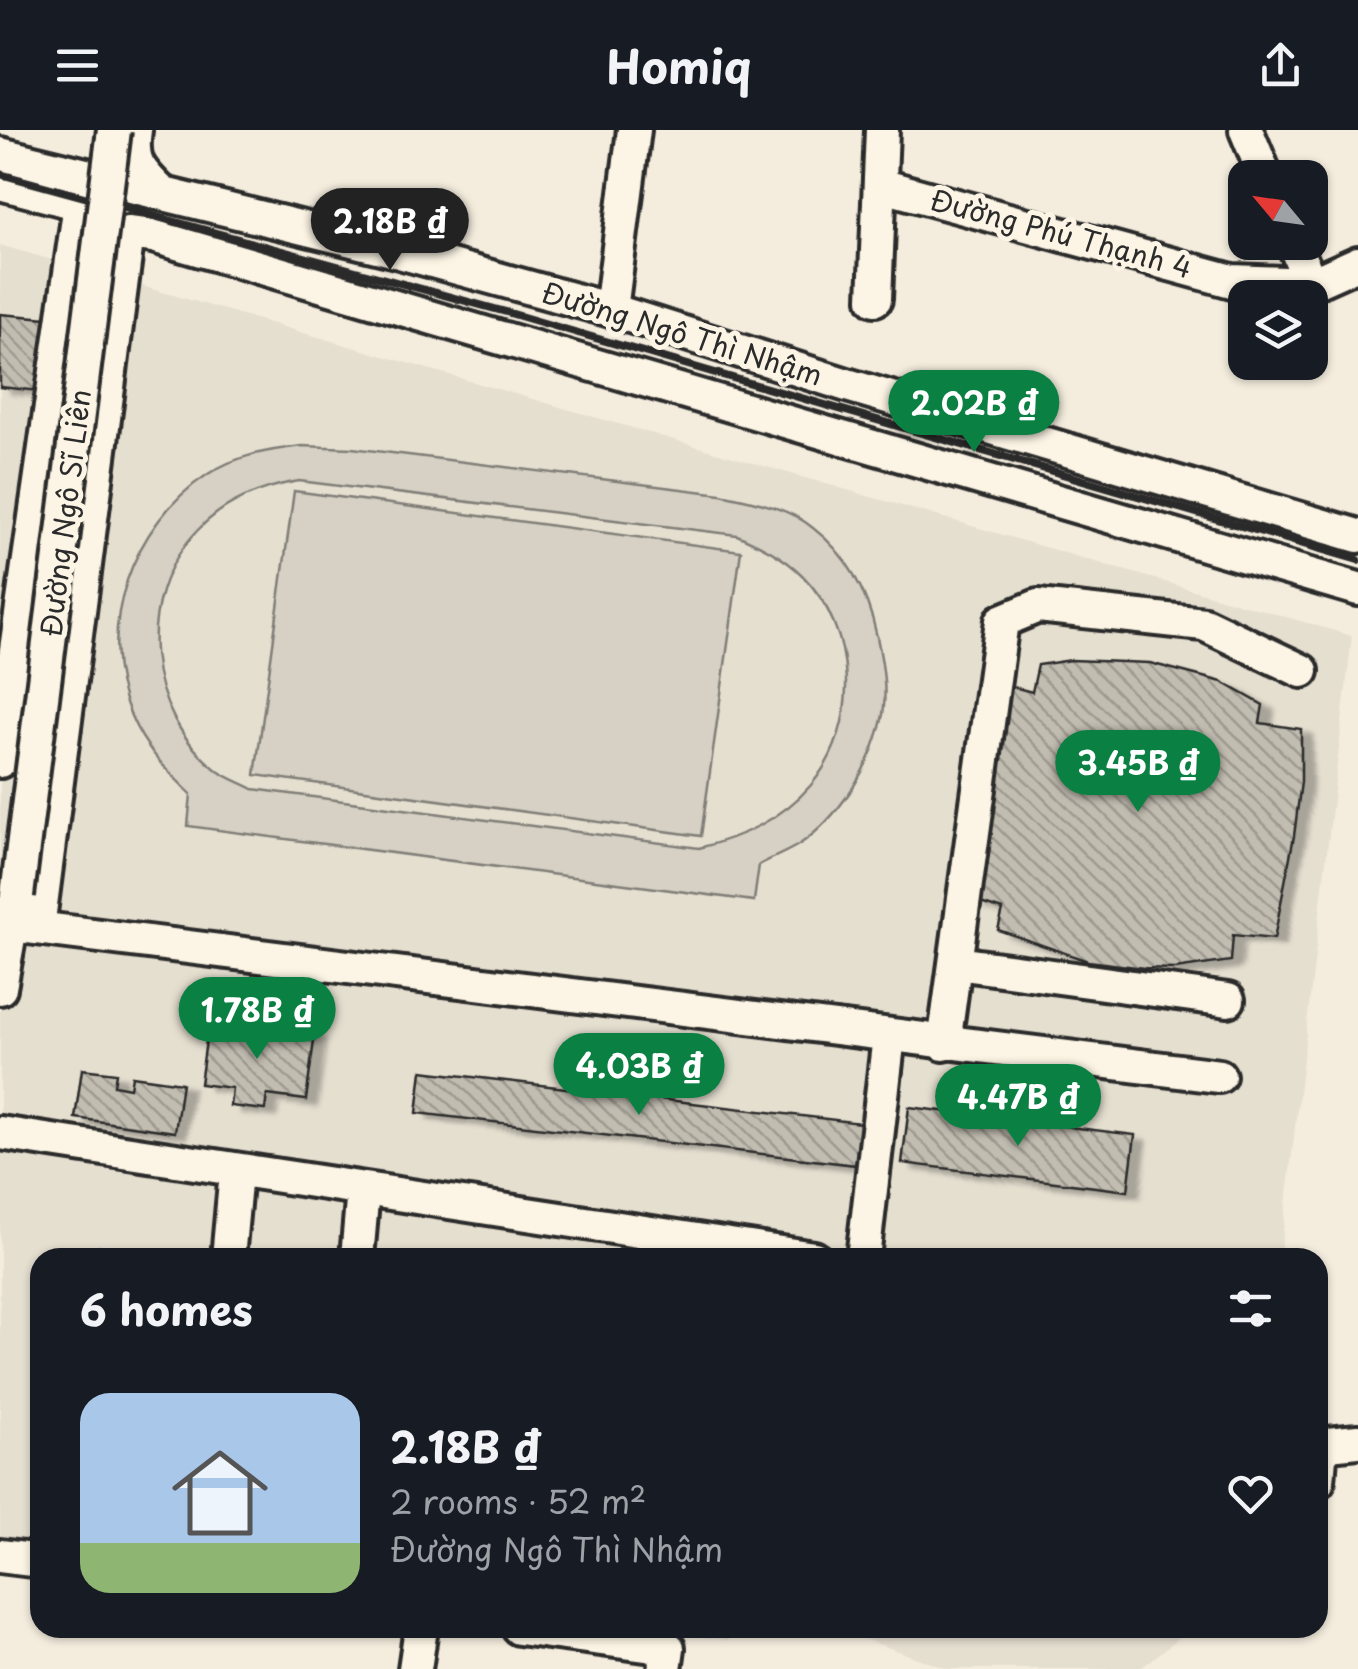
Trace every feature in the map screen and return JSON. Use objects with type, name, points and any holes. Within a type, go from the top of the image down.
[{"type":"street","name":"Đường Ngô Sĩ Liên","points":[[0,988],[17,917],[114,130]]},
{"type":"street","points":[[135,130],[132,150],[138,170],[162,193]]},
{"type":"street","points":[[610,310],[634,130]]},
{"type":"street","points":[[875,299],[882,130]]},
{"type":"street","points":[[1246,130],[1258,160]]},
{"type":"street","name":"Đường Ngô Thì Nhậm","points":[[0,154],[385,248],[610,310],[847,385],[1358,536]]},
{"type":"street","name":"Đường Ngô Sĩ Liên","points":[[0,184],[80,204],[0,761]]},
{"type":"street","name":"Đường Phú Thạnh 4","points":[[880,185],[1228,280]]},
{"type":"street","points":[[1219,1076],[944,1044],[17,917],[128,233],[172,242],[1358,589]]},
{"type":"street","name":"Đường Phú Thạnh 4","points":[[1320,280],[1358,263]]},
{"type":"street","points":[[944,1044],[1002,621],[1038,606],[1204,624],[1302,671]]},
{"type":"street","points":[[956,963],[1228,1000]]},
{"type":"street","points":[[864,1248],[889,1036]]},
{"type":"street","points":[[0,1133],[748,1248]]},
{"type":"street","points":[[229,1248],[236,1172]]},
{"type":"street","points":[[358,1248],[363,1190]]},
{"type":"street","points":[[0,1556],[30,1560]]},
{"type":"street","points":[[415,1669],[420,1638]]},
{"type":"street","points":[[566,1638],[666,1659]]},
{"type":"shaded area","points":[[0,245],[1352,636],[1281,1248],[30,1248],[30,1548],[0,1544]]},
{"type":"shaded area","points":[[302,446],[352,448],[721,494],[769,506],[803,521],[846,563],[862,591],[877,637],[885,693],[883,716],[859,776],[839,807],[814,833],[759,865],[754,901],[188,826],[191,794],[142,738],[120,683],[116,649],[127,581],[140,550],[159,521],[181,495],[208,474],[253,454]],"holes":[[[299,481],[737,535],[787,562],[820,597],[842,650],[845,707],[827,761],[799,797],[759,826],[699,848],[253,789],[218,771],[193,747],[174,719],[162,688],[155,656],[156,622],[162,590],[176,559],[207,521],[244,497],[271,487]]]},
{"type":"shaded area","points":[[294,491],[741,551],[701,836],[255,775]]},
{"type":"shaded area","points":[[861,1638],[1179,1638],[1140,1669],[948,1669]]},
{"type":"building","points":[[0,314],[46,318],[40,391],[0,387]]},
{"type":"building","points":[[1071,660],[1150,663],[1222,682],[1263,705],[1260,723],[1301,729],[1301,782],[1274,939],[1233,935],[1231,961],[1175,969],[1088,961],[998,930],[1003,910],[974,901],[1006,685],[1032,692],[1038,665]]},
{"type":"building","points":[[209,1019],[315,1033],[306,1100],[267,1095],[265,1110],[230,1106],[232,1088],[200,1084]]},
{"type":"building","points":[[82,1069],[116,1073],[114,1085],[130,1088],[132,1076],[182,1083],[175,1132],[75,1118]]},
{"type":"building","points":[[422,1071],[861,1123],[856,1165],[417,1113]]},
{"type":"building","points":[[909,1107],[1135,1135],[1128,1191],[902,1163]]},
{"type":"railway","points":[[0,174],[506,312],[1358,560]]}]
